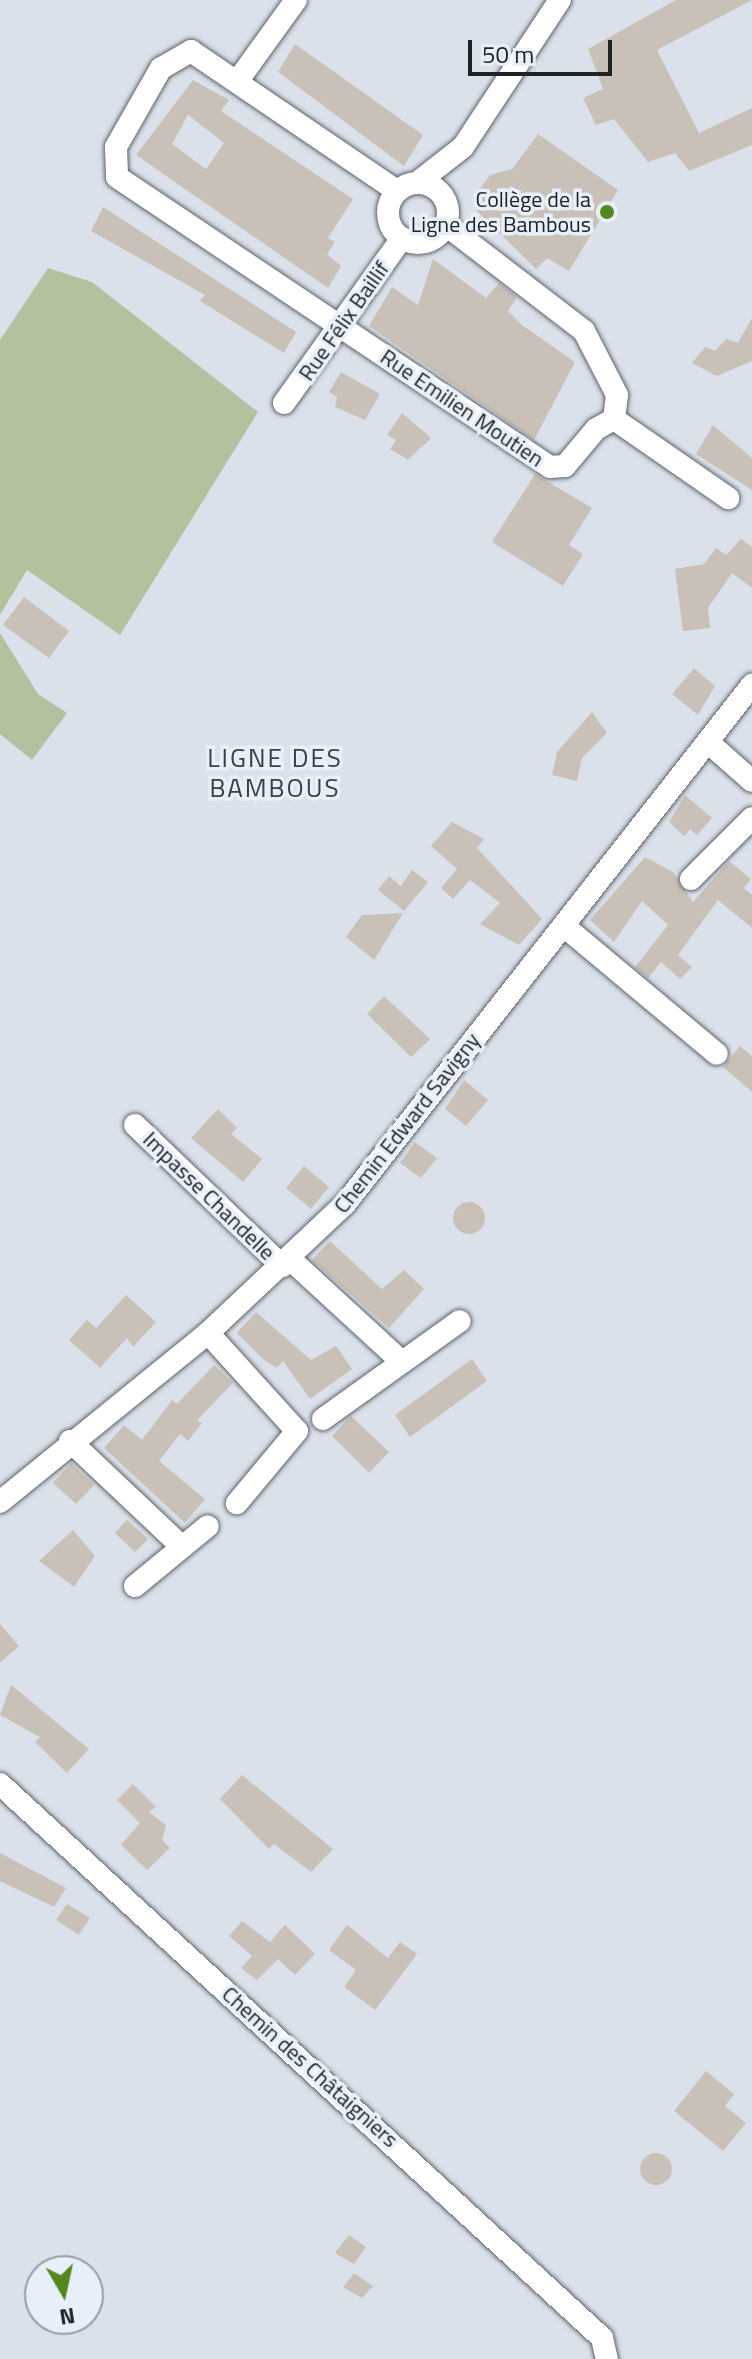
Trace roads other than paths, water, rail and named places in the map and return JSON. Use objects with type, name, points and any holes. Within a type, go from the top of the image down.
[{"type":"street","points":[[239,79],[296,0]]},
{"type":"street","points":[[446,225],[445,199],[459,152],[558,1]]},
{"type":"street","points":[[342,327],[117,177],[116,147],[161,68],[191,51],[407,187],[445,199]]},
{"type":"street","points":[[446,225],[429,240],[402,238],[388,216],[407,187],[459,152]]},
{"type":"street","points":[[446,225],[584,331],[617,395],[614,419],[728,498]]},
{"type":"street","name":"Rue Félix Baillif","points":[[284,403],[342,327],[402,238]]},
{"type":"street","name":"Rue Emilien Moutien","points":[[342,327],[557,470],[614,419]]},
{"type":"street","name":"Chemin Edward Savigny","points":[[0,1502],[70,1441],[208,1333],[286,1263],[345,1204],[752,685]]},
{"type":"street","points":[[709,743],[752,781]]},
{"type":"street","points":[[691,879],[752,818]]},
{"type":"street","points":[[564,926],[717,1054]]},
{"type":"street","name":"Impasse Chandelle","points":[[135,1125],[286,1263],[402,1362]]},
{"type":"street","points":[[323,1419],[460,1321]]},
{"type":"street","points":[[208,1333],[297,1431],[237,1503]]},
{"type":"street","points":[[70,1441],[182,1547]]},
{"type":"street","points":[[135,1586],[208,1526]]},
{"type":"street","name":"Chemin des Châtaigniers","points":[[0,1784],[602,2338],[607,2359]]},
{"type":"place","name":"Collège de la Ligne des Bambous","points":[[607,212]]},
{"type":"district","name":"LIGNE DES BAMBOUS","points":[[275,773]]}]
